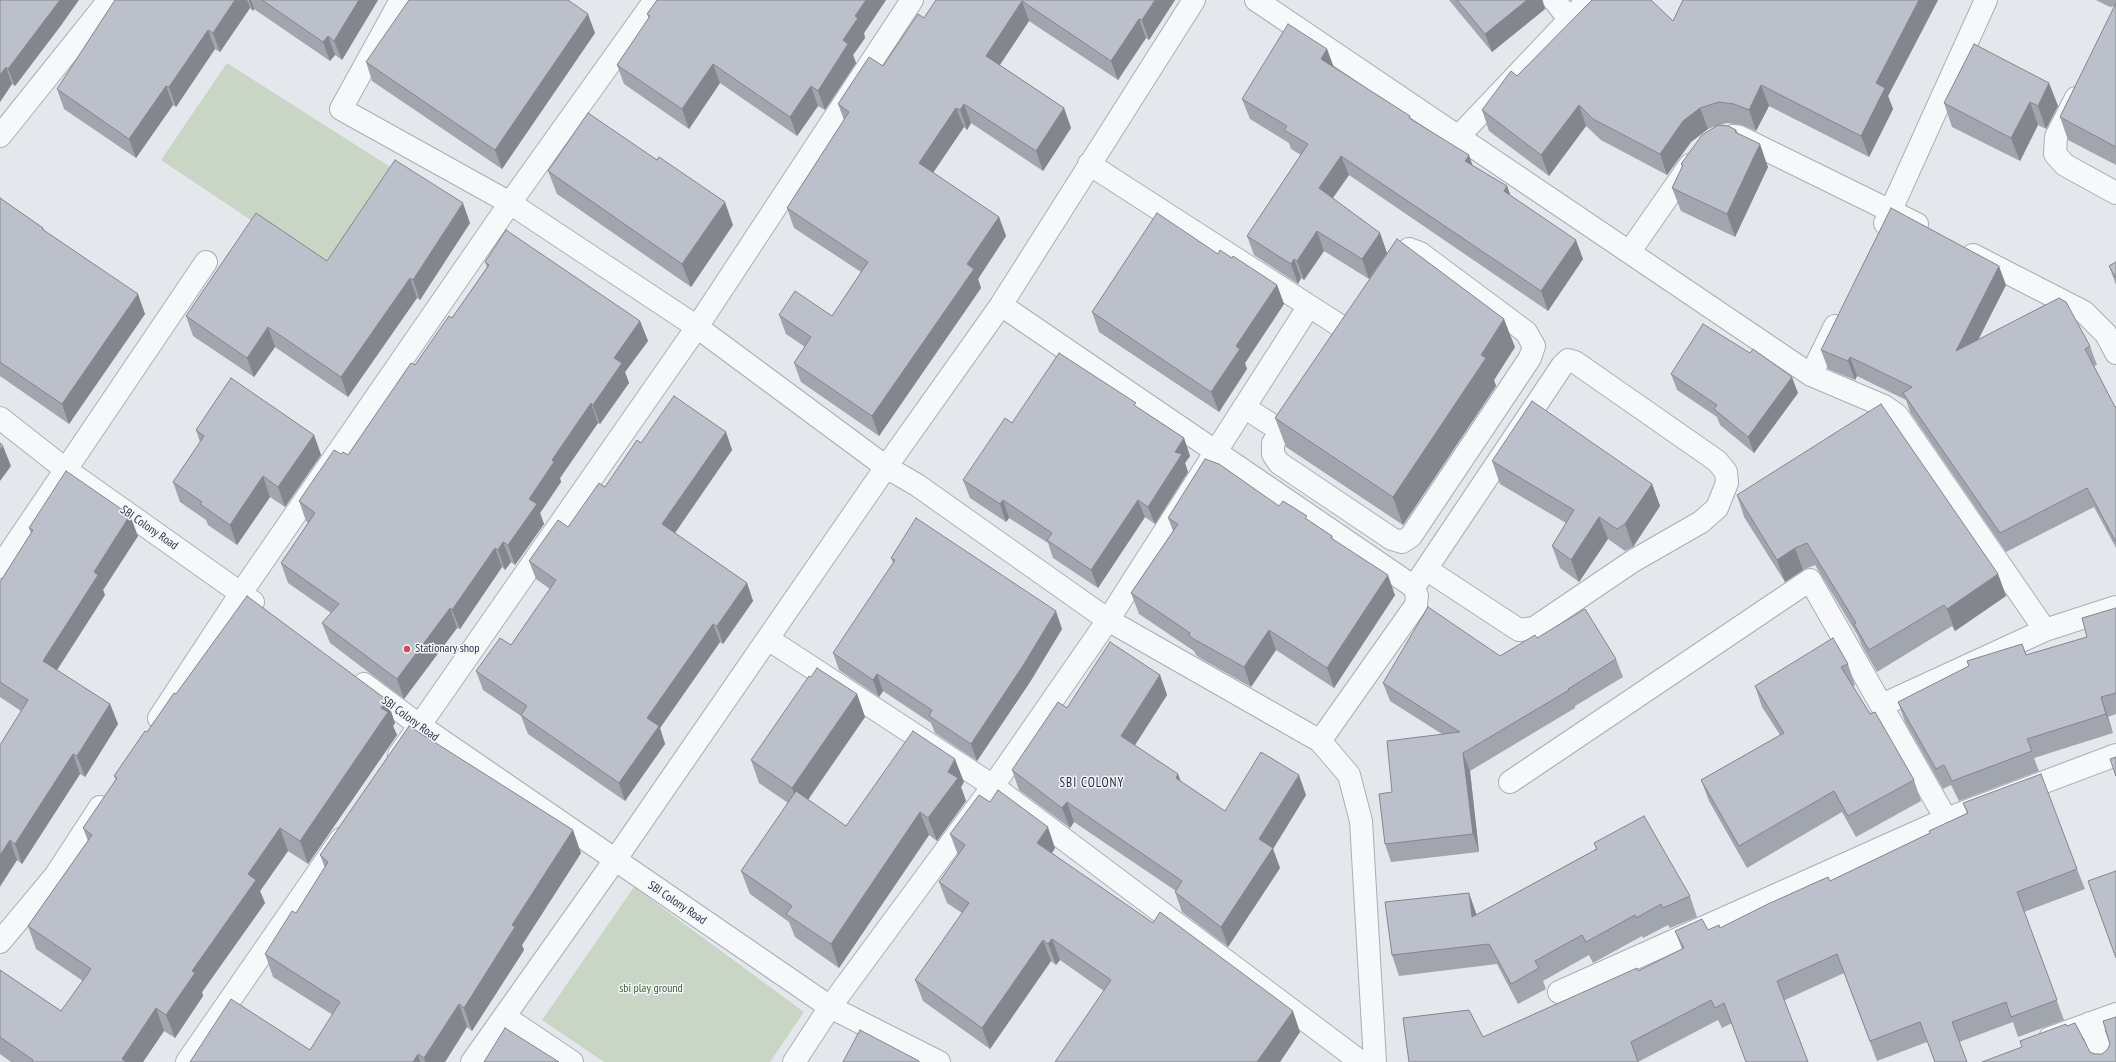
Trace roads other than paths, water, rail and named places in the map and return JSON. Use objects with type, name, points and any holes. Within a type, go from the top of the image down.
[{"type":"street","points":[[0,136],[108,0]]},
{"type":"street","points":[[401,0],[341,109],[510,203],[697,327],[886,467],[917,485],[1108,620],[1320,741],[1349,775],[1361,821],[1375,1062]]},
{"type":"street","points":[[146,738],[241,593],[510,203],[655,0]]},
{"type":"street","points":[[388,771],[697,327],[912,0]]},
{"type":"street","points":[[472,1062],[615,860],[886,467],[1001,305],[1194,0]]},
{"type":"street","points":[[1256,0],[1630,251],[1811,375],[1884,406],[1897,415],[2045,630]]},
{"type":"street","points":[[1554,0],[1570,20]]},
{"type":"street","points":[[1458,137],[1588,0]]},
{"type":"street","points":[[1878,239],[1986,0]]},
{"type":"street","points":[[2084,81],[2056,136],[2055,154],[2065,165],[2116,193]]},
{"type":"street","points":[[1630,251],[1708,144],[1725,135],[1740,137],[1892,210],[1931,232]]},
{"type":"street","points":[[1089,164],[1348,331]]},
{"type":"street","points":[[1958,246],[2084,312],[2106,334],[2116,353]]},
{"type":"street","points":[[1409,249],[1420,253],[1526,332],[1534,346],[1530,358],[1411,536],[1402,542],[1392,539],[1279,463],[1273,454],[1273,443],[1281,431],[1400,256],[1409,249]]},
{"type":"street","points":[[0,567],[206,262]]},
{"type":"street","points":[[1001,305],[1215,453],[1414,587],[1417,596],[1416,605],[1320,741]]},
{"type":"street","points":[[794,1062],[830,1008],[993,786],[1108,620],[1309,306]]},
{"type":"street","points":[[1811,375],[1842,311]]},
{"type":"street","points":[[1414,587],[1426,569],[1562,366],[1568,360],[1575,362],[1717,462],[1726,472],[1727,483],[1717,508],[1701,522],[1634,561],[1534,628],[1519,630],[1426,569]]},
{"type":"street","points":[[1244,407],[1281,431]]},
{"type":"street","name":"SBI Colony Road","points":[[0,418],[65,469],[266,612]]},
{"type":"street","points":[[1510,782],[1810,580],[1946,819]]},
{"type":"street","points":[[1882,705],[2045,630],[2116,607]]},
{"type":"street","points":[[768,639],[993,786],[1361,1062]]},
{"type":"street","name":"SBI Colony Road","points":[[349,673],[419,725],[830,1008],[939,1062]]},
{"type":"street","points":[[1559,992],[1946,819],[2116,755]]},
{"type":"street","points":[[0,942],[55,876],[111,790]]},
{"type":"street","points":[[187,1062],[352,822]]},
{"type":"street","points":[[2032,1045],[2116,1014]]},
{"type":"street","points":[[505,1017],[572,1062]]},
{"type":"street","points":[[2090,1023],[2104,1062]]},
{"type":"place","name":"Stationary shop","points":[[407,649]]},
{"type":"district","name":"SBI COLONY","points":[[1092,783]]},
{"type":"park label","name":"sbi play ground","points":[[651,989]]}]
